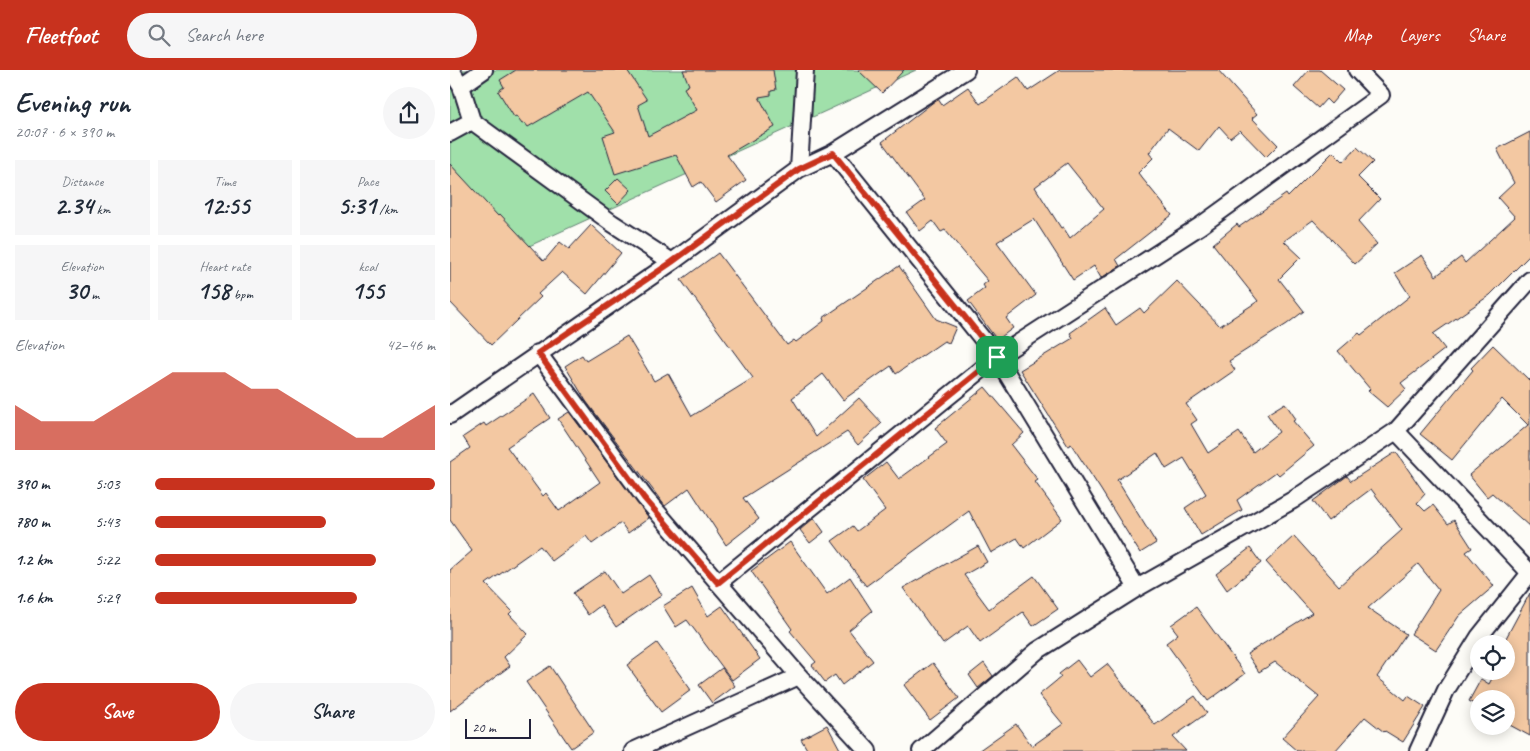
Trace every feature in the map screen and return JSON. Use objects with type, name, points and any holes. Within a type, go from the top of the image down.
[{"type":"street","points":[[451,70],[461,86],[472,121],[612,223],[672,262]]},
{"type":"street","points":[[461,86],[484,70]]},
{"type":"street","points":[[799,169],[805,70]]},
{"type":"street","points":[[450,415],[672,262],[799,169],[833,153],[966,70]]},
{"type":"street","points":[[718,583],[997,357],[1200,226],[1381,95],[1357,70]]},
{"type":"street","points":[[450,133],[472,121]]},
{"type":"street","points":[[833,153],[997,357],[1137,588]]},
{"type":"street","points":[[922,751],[1037,651],[1137,588],[1293,500],[1396,431],[1530,280]]},
{"type":"street","points":[[538,353],[644,498],[868,751]]},
{"type":"street","points":[[1396,431],[1530,573],[1479,637],[1446,690],[1418,751]]},
{"type":"street","points":[[633,751],[800,676]]},
{"type":"green space","points":[[450,70],[916,70],[450,282]]},
{"type":"building","points":[[516,70],[627,70],[647,100],[638,105],[648,136],[697,110],[684,88],[689,85],[683,70],[773,70],[776,90],[771,91],[771,95],[759,97],[775,127],[727,155],[746,180],[716,202],[701,182],[693,187],[676,155],[615,174],[603,136],[615,132],[588,92],[528,127],[525,123],[522,124],[516,116],[514,117],[498,91],[504,87],[500,80]]},
{"type":"building","points":[[858,70],[904,70],[882,93]]},
{"type":"building","points":[[1060,70],[1218,70],[1257,114],[1252,118],[1278,145],[1266,157],[1240,130],[1230,138],[1219,126],[1199,151],[1168,128],[1149,153],[1153,158],[1138,173],[1172,215],[1116,259],[1120,266],[1101,278],[1094,266],[1073,280],[1034,219],[997,242],[1036,295],[1006,318],[1013,328],[997,340],[968,301],[985,288],[983,285],[988,281],[945,230],[941,232],[933,221],[920,231],[907,213],[925,200],[882,142],[936,100],[938,99],[942,105],[968,87],[980,104],[1018,77],[1028,91]],"holes":[[[1067,163],[1104,209],[1070,238],[1063,227],[1061,228],[1035,187]]]},
{"type":"building","points":[[1309,70],[1320,70],[1343,90],[1331,104],[1326,99],[1318,108],[1294,87]]},
{"type":"building","points":[[1530,132],[1530,255],[1490,295],[1433,334],[1445,349],[1401,383],[1406,389],[1387,407],[1368,391],[1370,389],[1338,351],[1359,333],[1361,335],[1410,296],[1395,273],[1422,255],[1436,276],[1461,257],[1465,263],[1515,217],[1498,198],[1514,183],[1497,149]]},
{"type":"building","points":[[1357,147],[1373,162],[1358,177],[1380,199],[1358,222],[1377,244],[1355,264],[1313,220],[1284,241],[1301,257],[1279,279],[1304,311],[1229,361],[1235,370],[1186,404],[1197,420],[1191,424],[1208,453],[1239,432],[1253,452],[1279,432],[1267,414],[1285,403],[1296,419],[1293,421],[1314,446],[1279,475],[1276,472],[1237,500],[1242,510],[1201,535],[1185,508],[1206,494],[1184,458],[1166,469],[1157,453],[1117,480],[1156,543],[1140,553],[1071,444],[1068,446],[1020,370],[1073,338],[1070,333],[1105,308],[1116,325],[1140,308],[1144,313],[1177,281],[1220,326],[1258,301],[1213,244],[1237,224],[1239,227],[1286,194],[1288,197],[1333,152],[1343,162]]},
{"type":"building","points":[[450,164],[498,216],[500,214],[544,261],[560,242],[569,249],[591,225],[621,253],[587,294],[562,272],[538,294],[541,297],[491,345],[450,302]]},
{"type":"building","points":[[618,178],[631,190],[618,204],[605,191]]},
{"type":"building","points":[[718,253],[787,345],[794,340],[796,342],[824,321],[823,318],[899,266],[936,319],[956,327],[949,343],[944,341],[896,374],[891,366],[843,400],[823,374],[792,398],[816,437],[859,398],[882,423],[858,445],[847,432],[743,498],[759,519],[726,545],[689,488],[665,506],[586,401],[565,366],[582,355],[586,361],[627,336],[654,381],[668,373],[692,416],[753,378],[681,280]]},
{"type":"building","points":[[1493,345],[1530,381],[1530,527],[1492,493],[1487,497],[1469,475],[1528,425],[1502,399],[1452,460],[1420,434],[1473,370],[1471,368]]},
{"type":"building","points":[[985,387],[1024,433],[1011,445],[1038,480],[1035,482],[1062,519],[1024,548],[1017,538],[991,553],[969,511],[866,586],[832,541],[853,526],[857,531],[885,510],[863,480],[886,462],[899,479],[947,444],[935,428]]},
{"type":"building","points":[[534,394],[550,418],[507,447],[543,496],[546,493],[559,511],[600,482],[558,419],[569,412],[649,518],[628,533],[621,523],[592,544],[586,536],[552,561],[540,546],[486,584],[512,611],[509,614],[528,634],[504,657],[510,666],[450,711],[450,570],[472,551],[450,520],[450,462],[470,448],[463,437],[484,423],[486,426]]},
{"type":"building","points":[[1396,452],[1425,494],[1417,503],[1425,511],[1433,505],[1448,524],[1454,520],[1472,548],[1466,552],[1494,586],[1459,616],[1436,650],[1411,634],[1439,590],[1418,564],[1368,608],[1406,634],[1377,677],[1405,700],[1408,696],[1425,707],[1403,742],[1384,732],[1365,717],[1335,751],[1297,751],[1282,738],[1319,697],[1275,662],[1259,672],[1247,654],[1312,613],[1266,562],[1294,536],[1339,586],[1402,530],[1371,489],[1328,521],[1313,501],[1347,476],[1351,481]]},
{"type":"building","points":[[814,518],[824,532],[810,543],[800,530]]},
{"type":"building","points":[[790,542],[827,594],[850,577],[872,611],[849,630],[873,661],[842,685],[835,675],[825,682],[812,665],[816,662],[790,631],[792,629],[751,571]]},
{"type":"building","points":[[978,546],[987,562],[964,575],[989,609],[1034,576],[1058,609],[1033,626],[1023,612],[980,643],[968,626],[943,644],[903,588]]},
{"type":"building","points":[[1250,548],[1261,563],[1227,590],[1216,574]]},
{"type":"building","points":[[605,571],[621,594],[649,575],[662,595],[616,627],[601,605],[588,615],[573,593]]},
{"type":"building","points":[[692,588],[708,616],[722,606],[760,659],[732,680],[687,620],[676,627],[663,606]]},
{"type":"building","points":[[1530,593],[1530,736],[1515,728],[1515,690],[1475,690],[1480,680],[1489,684],[1491,680],[1515,680],[1515,635],[1508,635]]},
{"type":"building","points":[[1196,607],[1245,674],[1208,701],[1166,643],[1178,634],[1171,625]]},
{"type":"building","points":[[657,643],[691,690],[661,712],[627,665]]},
{"type":"building","points":[[1077,660],[1090,677],[1107,664],[1155,725],[1195,696],[1207,713],[1173,737],[1186,751],[978,751],[1016,724],[1032,746],[1063,724],[1039,695],[1061,677],[1059,674]]},
{"type":"building","points":[[933,663],[959,698],[930,720],[904,685]]},
{"type":"building","points":[[984,663],[993,676],[978,688],[969,675]]},
{"type":"building","points":[[550,666],[594,732],[571,748],[526,682]]},
{"type":"building","points":[[722,668],[735,686],[712,703],[699,685]]},
{"type":"building","points":[[827,725],[841,751],[808,751],[801,739]]},
{"type":"route","points":[[833,153],[997,357],[718,583],[644,498],[538,353],[672,262],[799,169],[833,153]]}]
